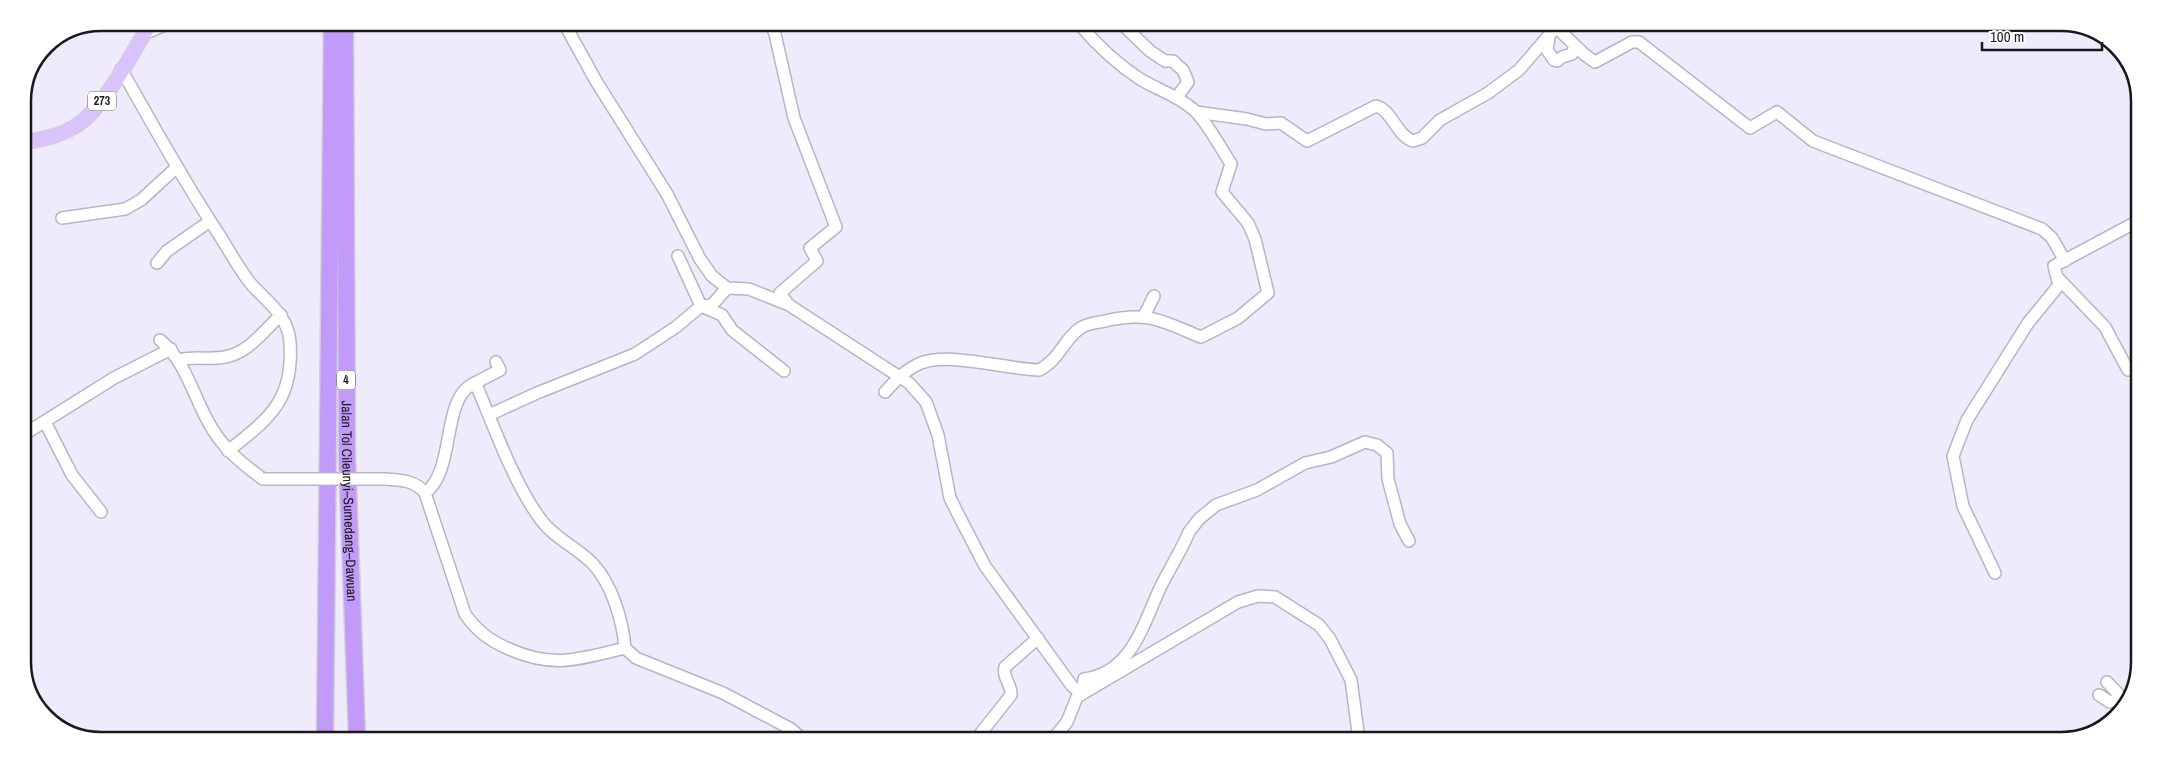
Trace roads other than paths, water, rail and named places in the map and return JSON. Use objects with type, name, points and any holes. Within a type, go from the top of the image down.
[{"type":"highway","name":"Jalan Tol Cileunyi–Sumedang–Dawuan","points":[[325,732],[332,31]]},
{"type":"highway","name":"Jalan Tol Cileunyi–Sumedang–Dawuan","points":[[345,31],[347,458],[357,732]]},
{"type":"main road","name":"273","points":[[31,141],[54,136],[81,123],[97,108],[146,31]]},
{"type":"street","points":[[568,31],[596,81],[667,194],[700,258],[712,276],[727,288],[748,289],[789,305],[909,383],[926,402],[938,435],[944,477],[950,498],[985,566],[1072,686],[1082,694]]},
{"type":"street","points":[[773,31],[794,118],[836,227],[810,248],[817,261],[781,292],[789,305]]},
{"type":"street","points":[[885,392],[899,377],[920,364],[939,359],[1039,370],[1054,359],[1079,329],[1123,317],[1144,316],[1177,325],[1201,337],[1238,318],[1268,292],[1255,239],[1248,223],[1222,192],[1231,164],[1196,112],[1178,97],[1140,79],[1114,60],[1097,45],[1086,31]]},
{"type":"street","points":[[1129,31],[1143,45],[1165,61],[1173,62],[1183,70],[1188,82],[1178,97]]},
{"type":"street","points":[[1196,112],[1248,119],[1266,124],[1281,124],[1307,141],[1376,106],[1382,108],[1399,130],[1413,141],[1422,138],[1440,120],[1488,93],[1512,75],[1552,31]]},
{"type":"street","points":[[1553,31],[1547,50],[1554,60],[1557,61],[1562,57],[1572,54],[1575,46]]},
{"type":"street","points":[[1556,31],[1596,62],[1632,42],[1638,42],[1750,128],[1777,112],[1813,141],[2042,229],[2052,238],[2065,261]]},
{"type":"street","points":[[121,69],[176,167],[210,221],[251,283],[282,315],[290,341],[288,377],[280,402],[257,428],[228,451]]},
{"type":"street","points":[[62,218],[125,209],[141,200],[176,167]]},
{"type":"street","points":[[157,263],[167,251],[210,221]]},
{"type":"street","points":[[2128,370],[2106,327],[2059,279],[2053,268],[2131,226]]},
{"type":"street","points":[[678,256],[701,306],[722,316],[732,330],[784,371]]},
{"type":"street","points":[[1995,573],[1963,506],[1953,456],[1967,420],[2028,322],[2059,285],[2059,279]]},
{"type":"street","points":[[489,416],[537,393],[635,354],[676,327],[701,306],[712,305],[727,288]]},
{"type":"street","points":[[1144,316],[1154,296]]},
{"type":"street","points":[[178,360],[197,356],[226,357],[242,352],[282,315]]},
{"type":"street","points":[[160,340],[171,349],[178,360],[212,430],[228,451],[264,478],[385,478],[408,481],[422,489],[425,493],[465,614],[474,627],[486,637],[525,656],[542,661],[566,661],[624,648]]},
{"type":"street","points":[[31,430],[114,378],[171,349]]},
{"type":"street","points":[[425,493],[436,482],[441,471],[456,406],[467,389],[473,384],[500,370],[496,362]]},
{"type":"street","points":[[473,384],[507,456],[541,520],[554,534],[593,564],[608,587],[618,612],[624,648],[636,658],[723,693],[794,732]]},
{"type":"street","points":[[44,422],[72,475],[101,512]]},
{"type":"street","points":[[1082,694],[1084,679],[1095,678],[1109,672],[1131,649],[1189,532],[1199,519],[1216,505],[1257,490],[1292,469],[1305,463],[1332,457],[1360,443],[1365,442],[1377,445],[1387,453],[1388,479],[1400,524],[1409,542]]},
{"type":"street","points":[[1059,732],[1067,722],[1077,697],[1238,602],[1258,596],[1275,597],[1319,625],[1330,639],[1351,680],[1358,732]]},
{"type":"street","points":[[982,732],[1011,695],[1012,689],[1004,673],[1005,667],[1038,638]]},
{"type":"street","points":[[2107,682],[2121,696]]},
{"type":"street","points":[[2100,695],[2110,702],[2119,700]]}]
